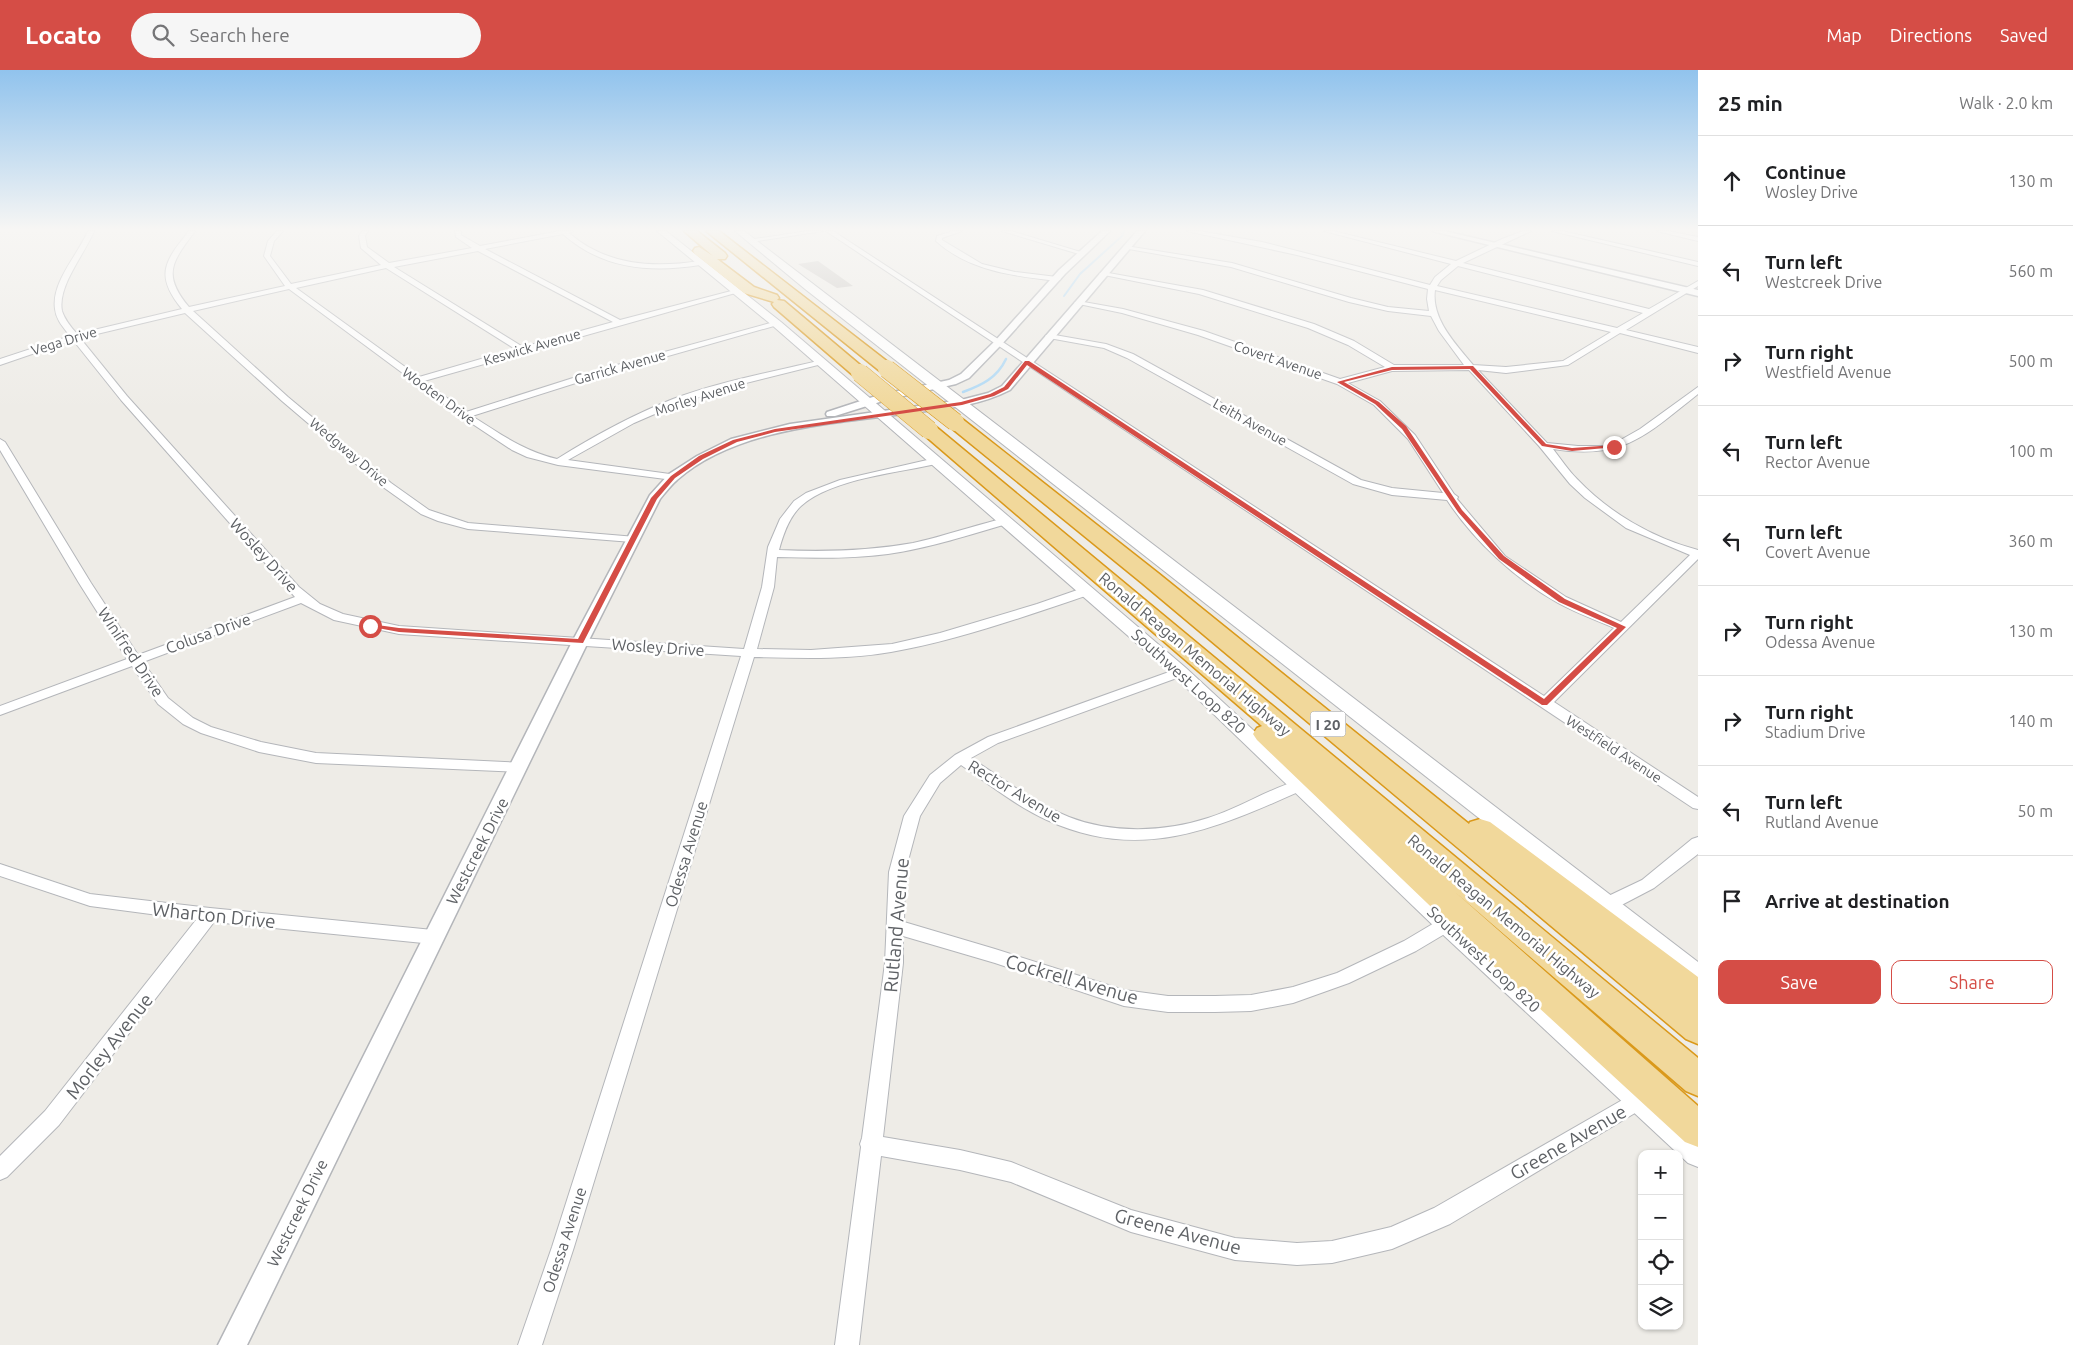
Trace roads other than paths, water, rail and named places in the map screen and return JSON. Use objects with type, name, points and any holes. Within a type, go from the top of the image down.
[{"type":"highway","points":[[750,290],[772,298]]},
{"type":"highway","name":"Ronald Reagan Memorial Highway","points":[[763,290],[928,430],[1182,658],[1698,1080]]},
{"type":"highway","name":"Ronald Reagan Memorial Highway","points":[[787,290],[887,369],[958,413],[1150,578],[1698,1030]]},
{"type":"highway","points":[[1182,658],[1486,940],[1698,1130]]},
{"type":"highway","points":[[1369,758],[1440,798],[1698,996]]},
{"type":"main road","points":[[815,290],[937,385],[958,413],[1698,976]]},
{"type":"main road","name":"Southwest Loop 820","points":[[735,292],[777,324],[1087,591],[1182,658],[1300,785],[1447,924],[1698,1154]]},
{"type":"street","name":"Wosley Drive","points":[[62,290],[58,311],[60,318],[74,338],[130,405],[303,598],[333,616],[370,626],[399,630],[749,653],[811,654],[892,648],[943,636],[1041,607],[1087,591]]},
{"type":"street","name":"Wedgway Drive","points":[[174,290],[177,298],[187,310],[211,333],[387,485],[425,512],[468,526],[632,539]]},
{"type":"street","name":"Vega Drive","points":[[0,362],[74,338],[270,290]]},
{"type":"street","name":"Wooten Drive","points":[[295,290],[464,415],[515,448],[531,456],[558,462],[673,477]]},
{"type":"street","points":[[426,290],[522,350]]},
{"type":"street","points":[[559,290],[619,322]]},
{"type":"street","name":"Westfield Avenue","points":[[919,290],[1698,804]]},
{"type":"street","name":"Westcreek Drive","points":[[232,1345],[433,937],[654,498],[673,477],[701,458],[735,441],[790,427],[904,391],[937,385],[965,376],[1046,290]]},
{"type":"street","name":"Westcreek Drive","points":[[790,427],[882,415],[958,413],[1006,388],[1089,290]]},
{"type":"street","points":[[1192,290],[1311,326],[1352,342],[1392,368]]},
{"type":"street","points":[[1317,290],[1388,309],[1434,314]]},
{"type":"street","points":[[1432,290],[1431,297],[1434,314],[1442,330],[1472,367],[1544,445],[1570,479],[1610,513],[1644,533],[1698,553],[1545,703]]},
{"type":"street","points":[[1443,290],[1620,330],[1698,350]]},
{"type":"street","points":[[1566,290],[1650,312]]},
{"type":"street","points":[[1340,382],[1392,368],[1472,367],[1506,370],[1565,363],[1685,290]]},
{"type":"street","name":"Keswick Avenue","points":[[417,380],[619,322],[735,292]]},
{"type":"street","name":"Covert Avenue","points":[[1078,303],[1123,311],[1168,323],[1340,382],[1377,403],[1404,427],[1453,497],[1460,511],[1501,558],[1562,600],[1622,627]]},
{"type":"street","name":"Garrick Avenue","points":[[464,415],[598,373],[777,324]]},
{"type":"street","name":"Leith Avenue","points":[[1049,336],[1117,350],[1357,482],[1372,488],[1396,493],[1453,497]]},
{"type":"street","name":"Morley Avenue","points":[[558,462],[606,434],[679,401],[748,381],[822,363]]},
{"type":"street","points":[[1544,445],[1572,450],[1614,447],[1633,437],[1698,390]]},
{"type":"street","name":"Winifred Drive","points":[[0,442],[134,661],[163,701],[188,721],[206,730],[259,747],[316,758],[519,767]]},
{"type":"street","name":"Odessa Avenue","points":[[530,1345],[563,1248],[749,653],[768,584],[772,553],[788,515],[805,498],[827,488],[861,478],[936,461]]},
{"type":"street","points":[[772,553],[832,555],[900,549],[1006,521]]},
{"type":"street","name":"Colusa Drive","points":[[0,711],[303,598]]},
{"type":"street","name":"Rutland Avenue","points":[[847,1345],[870,1144],[894,963],[897,872],[912,816],[935,779],[960,758],[993,740],[1182,658]]},
{"type":"street","name":"Rector Avenue","points":[[960,758],[1049,814],[1066,822],[1099,832],[1140,834],[1188,829],[1213,822],[1300,785]]},
{"type":"street","points":[[1606,905],[1648,884],[1698,843]]},
{"type":"street","name":"Wharton Drive","points":[[0,870],[90,900],[210,915],[433,937]]},
{"type":"street","name":"Morley Avenue","points":[[0,1170],[52,1118],[210,915]]},
{"type":"street","name":"Cockrell Avenue","points":[[896,927],[1124,998],[1168,1004],[1215,1004],[1251,1003],[1293,995],[1343,978],[1410,946],[1447,924]]},
{"type":"street","name":"Greene Avenue","points":[[870,1144],[960,1160],[1011,1172],[1131,1221],[1235,1250],[1297,1254],[1332,1252],[1392,1238],[1442,1216],[1638,1101]]},
{"type":"waterway","points":[[1064,296],[1068,290]]},
{"type":"waterway","points":[[963,392],[988,380],[998,371],[1006,359]]}]
